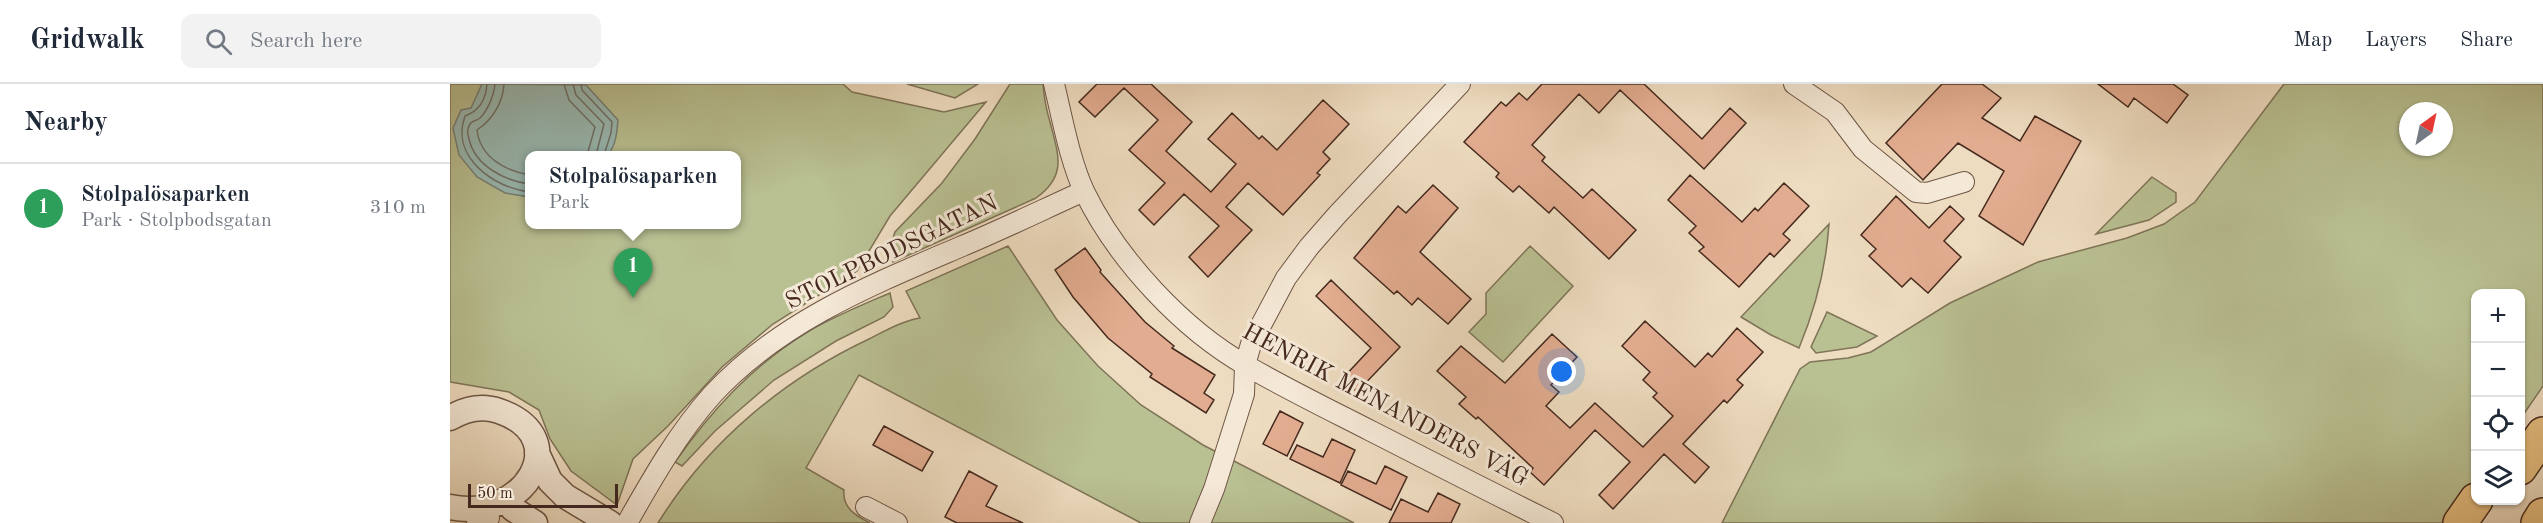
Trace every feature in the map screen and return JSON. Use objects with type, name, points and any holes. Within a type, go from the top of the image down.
[{"type":"highway","points":[[2525,434],[2543,412]]},
{"type":"highway","points":[[2525,461],[2543,435]]},
{"type":"highway","points":[[2460,523],[2473,505]]},
{"type":"highway","points":[[2483,523],[2496,505]]},
{"type":"highway","points":[[2538,523],[2543,515]]},
{"type":"street","name":"HENRIK MENANDERS VÄG","points":[[1054,84],[1066,134],[1084,191],[1122,252],[1168,305],[1187,322],[1245,365],[1553,523]]},
{"type":"street","points":[[1200,523],[1214,489],[1244,394],[1245,365],[1251,344],[1286,278],[1309,247],[1408,136],[1460,84]]},
{"type":"street","points":[[1794,84],[1834,111],[1863,149],[1916,192],[1927,193],[1964,182]]},
{"type":"street","name":"STOLPBODSGATAN","points":[[627,523],[696,415],[718,389],[755,354],[805,320],[844,300],[1084,191]]},
{"type":"street","points":[[450,405],[492,408],[508,414],[522,424],[532,437],[550,481],[565,495],[610,523]]},
{"type":"street","points":[[450,418],[475,408]]},
{"type":"street","points":[[450,507],[483,520],[513,509],[525,498],[533,485],[537,469],[537,453]]},
{"type":"street","points":[[866,507],[897,523]]},
{"type":"street","points":[[513,509],[535,523]]},
{"type":"green space","points":[[450,84],[843,84],[852,92],[944,112],[986,102],[890,216],[857,271],[773,324],[722,367],[668,426],[633,459],[617,505],[571,471],[550,439],[539,410],[509,392],[450,382]]},
{"type":"green space","points":[[907,84],[978,84],[955,98]]},
{"type":"green space","points":[[1010,84],[1043,84],[1046,108],[1058,154],[1057,172],[1053,181],[1036,198],[893,262],[889,250],[895,232],[942,183],[975,139]]},
{"type":"green space","points":[[2284,84],[2543,84],[2543,386],[2525,412],[2525,289],[2471,289],[2471,488],[2447,523],[1722,523],[1800,369],[1810,362],[1848,358],[1871,352],[1950,303],[2038,262],[2127,238],[2164,224],[2195,202]]},
{"type":"green space","points":[[2152,177],[2176,193],[2176,202],[2149,220],[2096,234]]},
{"type":"green space","points":[[1829,224],[1819,287],[1799,348],[1741,317]]},
{"type":"green space","points":[[1008,246],[1057,320],[1098,366],[1141,405],[1203,445],[1354,523],[1141,523],[859,375],[806,468],[844,490],[848,507],[870,523],[658,523],[678,493],[724,440],[778,393],[838,355],[907,321],[920,318],[906,291]]},
{"type":"green space","points":[[1530,246],[1573,286],[1503,362],[1469,332],[1486,314],[1486,293]]},
{"type":"green space","points":[[890,293],[893,307],[884,317],[836,341],[774,380],[715,431],[682,466],[675,462],[718,407],[768,360],[816,327]]},
{"type":"green space","points":[[1827,312],[1877,336],[1857,347],[1816,353],[1811,347]]},
{"type":"water","points":[[482,84],[586,85],[618,120],[617,134],[610,151],[525,151],[525,196],[505,193],[477,177],[459,155],[453,128],[461,110],[471,108]]},
{"type":"building","points":[[1097,84],[1151,84],[1192,122],[1166,151],[1211,192],[1236,164],[1208,139],[1232,113],[1259,139],[1262,136],[1277,150],[1323,100],[1349,124],[1323,152],[1330,159],[1317,173],[1320,175],[1283,215],[1248,183],[1226,207],[1252,230],[1208,277],[1189,257],[1219,226],[1184,194],[1154,225],[1139,210],[1165,183],[1129,150],[1158,120],[1124,88],[1095,117],[1079,102]]},
{"type":"building","points":[[1542,84],[1644,84],[1702,139],[1730,108],[1746,123],[1704,169],[1620,90],[1599,113],[1579,94],[1532,145],[1545,157],[1542,161],[1583,198],[1592,189],[1636,230],[1609,259],[1554,207],[1549,213],[1519,186],[1513,192],[1496,177],[1499,173],[1464,142],[1501,102],[1506,106],[1519,93],[1527,100]]},
{"type":"building","points":[[1942,84],[1982,84],[2001,98],[1982,118],[2020,141],[2035,116],[2081,141],[2023,245],[1979,216],[2004,171],[1958,143],[1923,180],[1886,143]]},
{"type":"building","points":[[2098,84],[2173,84],[2188,95],[2167,123],[2134,98],[2128,107]]},
{"type":"building","points":[[1690,175],[1742,222],[1755,208],[1758,211],[1784,183],[1809,206],[1783,234],[1790,240],[1774,257],[1770,253],[1739,287],[1699,251],[1704,247],[1689,233],[1696,226],[1668,200]]},
{"type":"building","points":[[1433,185],[1458,208],[1420,252],[1471,299],[1448,324],[1418,298],[1412,305],[1397,291],[1394,294],[1354,258],[1398,206],[1406,213]]},
{"type":"building","points":[[1896,196],[1929,228],[1950,206],[1964,219],[1944,241],[1961,257],[1928,293],[1911,278],[1902,287],[1869,256],[1876,249],[1861,235]]},
{"type":"building","points":[[1085,248],[1101,270],[1100,272],[1145,322],[1174,346],[1172,348],[1215,375],[1204,393],[1214,400],[1206,413],[1150,377],[1152,374],[1108,338],[1073,297],[1055,270]]},
{"type":"building","points":[[1331,280],[1400,347],[1357,392],[1343,378],[1371,348],[1316,296]]},
{"type":"building","points":[[1645,321],[1695,367],[1708,353],[1712,357],[1737,328],[1763,352],[1737,380],[1743,385],[1727,403],[1724,400],[1683,444],[1709,467],[1695,483],[1664,454],[1613,509],[1599,495],[1630,462],[1595,430],[1544,485],[1530,472],[1533,468],[1478,417],[1476,419],[1459,404],[1466,397],[1437,371],[1461,346],[1505,383],[1552,334],[1577,357],[1551,385],[1559,392],[1546,406],[1570,428],[1595,403],[1643,447],[1673,416],[1653,397],[1657,393],[1643,380],[1650,372],[1622,346]]},
{"type":"building","points":[[1280,411],[1303,423],[1287,456],[1263,444]]},
{"type":"building","points":[[884,426],[933,452],[922,471],[873,445]]},
{"type":"building","points":[[1332,439],[1355,450],[1340,483],[1290,459],[1297,445],[1323,457]]},
{"type":"building","points":[[1385,466],[1407,477],[1391,510],[1341,485],[1348,471],[1376,484]]},
{"type":"building","points":[[969,471],[997,486],[986,506],[1023,523],[957,523],[945,517]]},
{"type":"building","points":[[1438,493],[1460,504],[1451,523],[1389,523],[1401,499],[1428,512]]},
{"type":"place","name":"Stolpalösaparken","points":[[633,298]]}]
